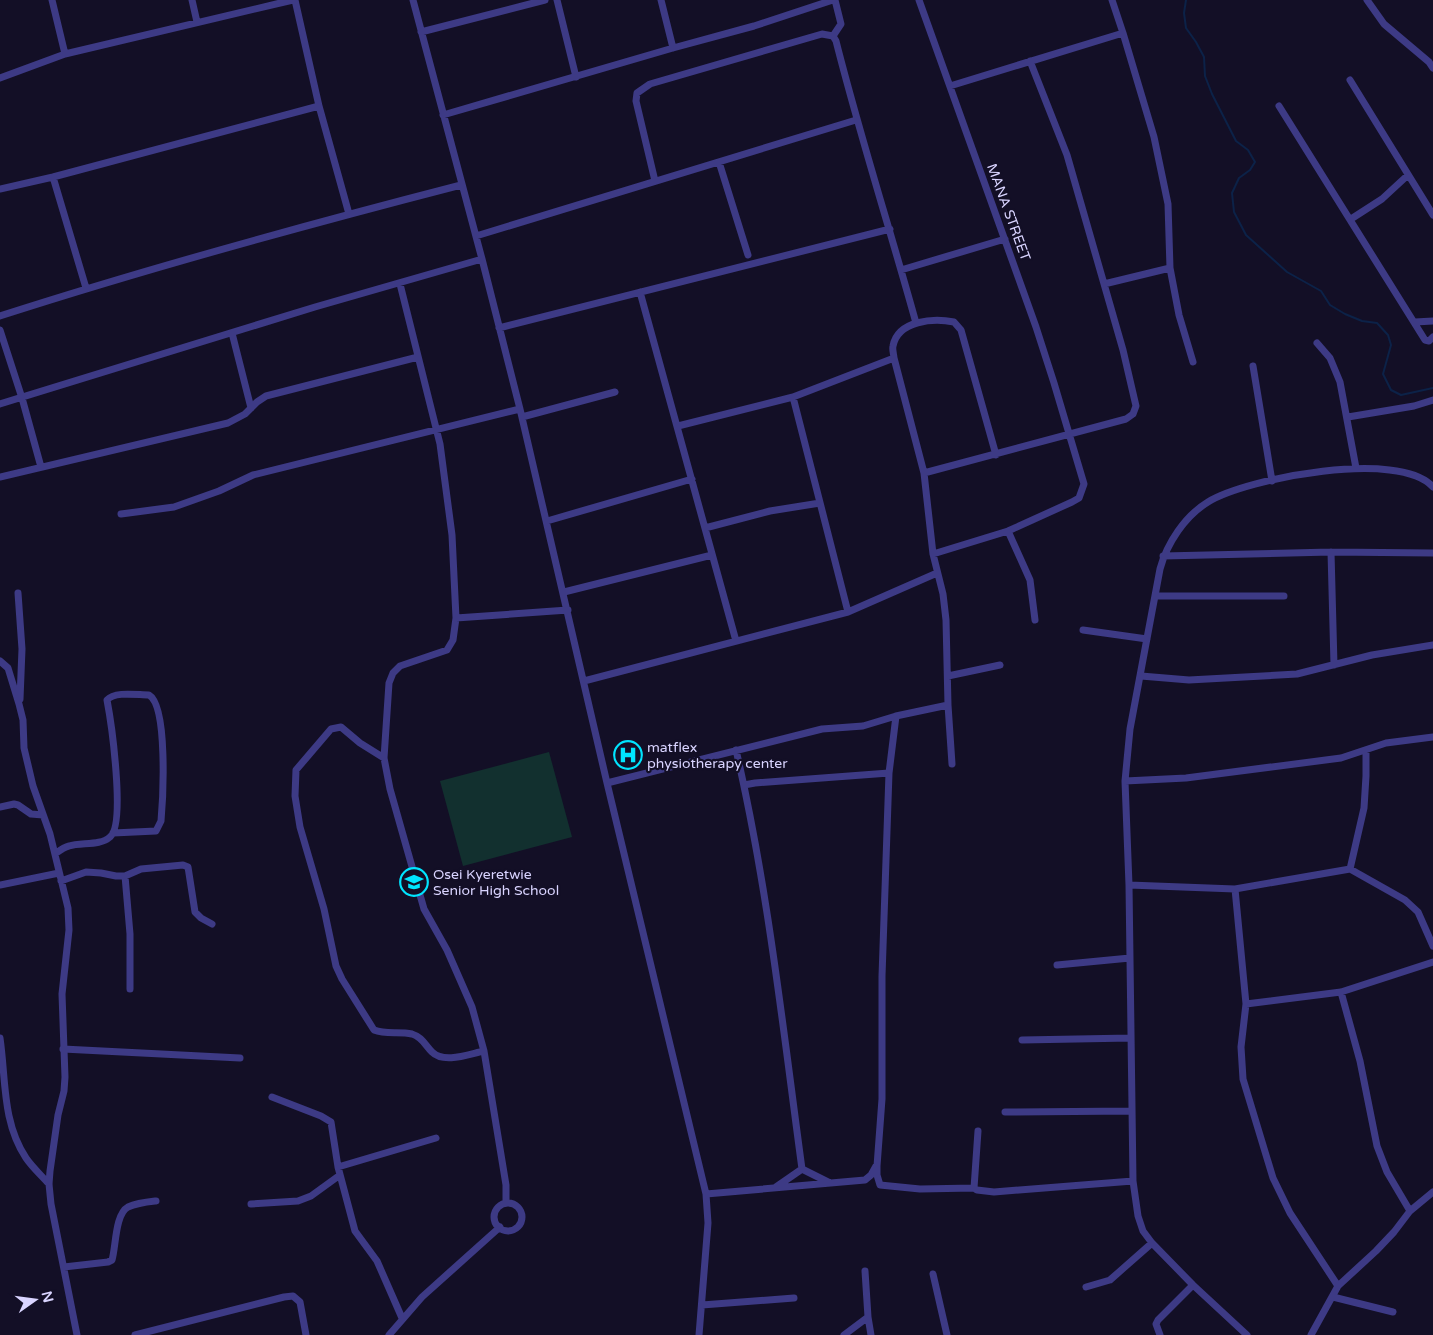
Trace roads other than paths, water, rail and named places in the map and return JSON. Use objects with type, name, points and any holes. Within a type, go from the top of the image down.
[{"type":"street","points":[[52,0],[65,54]]},
{"type":"street","points":[[192,0],[197,22]]},
{"type":"street","points":[[0,78],[65,54],[294,0],[319,106],[349,214]]},
{"type":"street","points":[[413,0],[521,413],[607,783],[706,1194],[708,1223],[699,1335]]},
{"type":"street","points":[[421,32],[545,0]]},
{"type":"street","points":[[557,0],[576,77]]},
{"type":"street","points":[[661,0],[674,48]]},
{"type":"street","name":"MANA STREET","points":[[919,0],[1036,327],[1084,484],[1079,498],[1008,531],[933,554]]},
{"type":"street","points":[[1112,0],[1124,33],[1154,137],[1168,204],[1170,268],[1179,314],[1193,362]]},
{"type":"street","points":[[1367,0],[1384,24],[1429,62],[1433,68]]},
{"type":"street","points":[[443,115],[754,26],[830,1],[841,24],[833,36]]},
{"type":"street","points":[[950,86],[1124,33]]},
{"type":"street","points":[[655,181],[636,101],[636,93],[642,88],[650,84],[822,34],[833,36],[916,323]]},
{"type":"street","points":[[924,473],[1070,435],[1126,418],[1133,414],[1136,406],[1123,350],[1067,155],[1030,61]]},
{"type":"street","points":[[1350,80],[1433,215]]},
{"type":"street","points":[[0,189],[319,106]]},
{"type":"street","points":[[1279,106],[1425,340],[1429,341],[1433,337]]},
{"type":"street","points":[[476,236],[856,120]]},
{"type":"street","points":[[719,162],[748,255]]},
{"type":"street","points":[[1350,219],[1382,199],[1408,175]]},
{"type":"street","points":[[52,177],[86,288]]},
{"type":"street","points":[[0,316],[86,288],[272,234],[461,184]]},
{"type":"street","points":[[499,328],[890,229]]},
{"type":"street","points":[[901,270],[1005,238]]},
{"type":"street","points":[[0,404],[315,307],[482,259]]},
{"type":"street","points":[[1104,284],[1170,268]]},
{"type":"street","points":[[400,284],[440,444],[450,507],[456,618],[453,640],[447,650],[400,666],[393,674],[389,683],[384,758],[390,789],[424,909],[460,976],[472,1007],[484,1051],[506,1185],[506,1203]]},
{"type":"street","points":[[640,292],[736,641]]},
{"type":"street","points":[[952,764],[948,705],[946,620],[943,594],[933,554],[924,473],[894,358],[893,346],[900,332],[916,323],[940,319],[954,322],[961,330],[996,455]]},
{"type":"street","points":[[1415,322],[1433,321]]},
{"type":"street","points":[[0,330],[22,398],[41,467]]},
{"type":"street","points":[[232,333],[251,408]]},
{"type":"street","points":[[1317,343],[1330,358],[1340,382],[1356,468]]},
{"type":"street","points":[[0,478],[228,423],[245,414],[266,396],[418,357]]},
{"type":"street","points":[[678,426],[793,397],[894,358]]},
{"type":"street","points":[[1252,366],[1272,481]]},
{"type":"street","points":[[121,514],[174,507],[219,492],[253,475],[435,429],[521,413],[615,392]]},
{"type":"street","points":[[793,397],[848,612]]},
{"type":"street","points":[[1348,417],[1414,406],[1433,400]]},
{"type":"street","points":[[1247,1335],[1193,1285],[1152,1243],[1143,1231],[1138,1216],[1133,1181],[1129,885],[1125,781],[1130,729],[1163,556],[1175,535],[1191,516],[1208,502],[1236,489],[1312,472],[1356,468],[1402,471],[1430,479],[1433,487]]},
{"type":"street","points":[[547,521],[692,479]]},
{"type":"street","points":[[706,528],[770,511],[820,503]]},
{"type":"street","points":[[1008,531],[1030,580],[1035,620]]},
{"type":"street","points":[[1163,556],[1331,552],[1433,553]]},
{"type":"street","points":[[1331,552],[1334,665]]},
{"type":"street","points":[[564,592],[712,555]]},
{"type":"street","points":[[584,681],[848,612],[937,573]]},
{"type":"street","points":[[18,593],[22,650],[19,704]]},
{"type":"street","points":[[1155,596],[1284,596]]},
{"type":"street","points":[[456,618],[568,610]]},
{"type":"street","points":[[1083,630],[1147,639]]},
{"type":"street","points":[[1141,676],[1189,680],[1297,674],[1372,655],[1433,645]]},
{"type":"street","points":[[0,661],[8,668],[19,704],[23,720],[24,748],[33,786],[56,854],[68,908],[69,930],[62,994],[65,1077],[49,1184],[77,1335]]},
{"type":"street","points":[[948,676],[1000,665]]},
{"type":"street","points":[[56,854],[68,846],[110,838],[113,833],[117,826],[118,802],[111,720],[107,700],[110,696],[149,695],[156,702],[163,743],[163,804],[161,821],[156,831],[113,833]]},
{"type":"street","points":[[607,783],[822,728],[863,726],[896,716],[948,705]]},
{"type":"street","points":[[896,716],[889,773],[882,976],[882,1099],[876,1166],[880,1185],[887,1187],[974,1188],[994,1192],[1133,1181]]},
{"type":"street","points":[[384,758],[360,743],[341,727],[335,727],[331,729],[296,770],[295,796],[300,827],[324,910],[336,966],[374,1030],[382,1033],[412,1034],[419,1037],[434,1053],[444,1058],[484,1051]]},
{"type":"street","points":[[1125,781],[1247,772],[1342,758],[1386,743],[1433,736]]},
{"type":"street","points":[[736,750],[744,785],[771,940],[802,1169]]},
{"type":"street","points":[[1350,869],[1364,808],[1366,751]]},
{"type":"street","points":[[744,785],[889,773]]},
{"type":"street","points":[[0,807],[18,804],[31,814],[43,815]]},
{"type":"street","points":[[62,881],[86,872],[125,876],[141,869],[183,865],[188,867],[195,912],[212,924]]},
{"type":"street","points":[[1129,885],[1236,889],[1350,869],[1404,900],[1418,912],[1433,946]]},
{"type":"street","points":[[0,885],[59,873]]},
{"type":"street","points":[[125,876],[130,934],[130,989]]},
{"type":"street","points":[[1236,889],[1246,1004],[1241,1047],[1243,1079],[1273,1178],[1290,1213],[1338,1286]]},
{"type":"street","points":[[1057,965],[1130,958]]},
{"type":"street","points":[[1246,1004],[1341,992],[1433,962]]},
{"type":"street","points":[[1341,992],[1360,1061],[1377,1146],[1387,1172],[1410,1210]]},
{"type":"street","points":[[0,1038],[4,1087],[10,1124],[16,1141],[27,1159],[49,1184]]},
{"type":"street","points":[[1022,1040],[1131,1038]]},
{"type":"street","points":[[63,1049],[240,1058]]},
{"type":"street","points":[[272,1097],[321,1116],[331,1122],[338,1167],[355,1231],[377,1261],[402,1318]]},
{"type":"street","points":[[1005,1112],[1132,1111]]},
{"type":"street","points":[[974,1188],[978,1131]]},
{"type":"street","points":[[338,1167],[436,1138]]},
{"type":"street","points":[[706,1194],[865,1180],[871,1175],[876,1166]]},
{"type":"street","points":[[802,1169],[829,1182]]},
{"type":"street","points":[[776,1188],[802,1169]]},
{"type":"street","points":[[250,1204],[298,1201],[311,1196],[340,1175]]},
{"type":"street","points":[[1311,1335],[1334,1297],[1338,1286],[1394,1232],[1410,1210],[1433,1192]]},
{"type":"street","points":[[64,1267],[112,1260],[122,1212],[132,1206],[156,1201]]},
{"type":"street","points":[[506,1203],[514,1204],[519,1209],[521,1220],[517,1227],[510,1230],[500,1228],[495,1221],[495,1213],[499,1207],[506,1203]]},
{"type":"street","points":[[390,1335],[402,1318],[422,1297],[500,1228]]},
{"type":"street","points":[[1086,1287],[1110,1280],[1152,1243]]},
{"type":"street","points":[[865,1271],[871,1335]]},
{"type":"street","points":[[933,1274],[947,1335]]},
{"type":"street","points":[[1160,1335],[1156,1324],[1158,1320],[1193,1285]]},
{"type":"street","points":[[135,1335],[293,1296],[300,1302],[306,1335]]},
{"type":"street","points":[[1334,1297],[1393,1312]]},
{"type":"street","points":[[702,1305],[794,1298]]},
{"type":"street","points":[[844,1335],[868,1317]]},
{"type":"waterway","points":[[1186,0],[1184,13],[1186,28],[1204,57],[1205,76],[1212,94],[1236,141],[1248,150],[1255,162],[1250,170],[1239,178],[1232,193],[1234,212],[1246,235],[1287,272],[1321,291],[1330,305],[1362,321],[1377,323],[1388,335],[1391,345],[1383,374],[1391,390],[1401,395],[1433,388]]},
{"type":"place","name":"matflex physiotherapy center","points":[[628,755]]},
{"type":"place","name":"Osei Kyeretwie Senior High School","points":[[414,882]]}]
